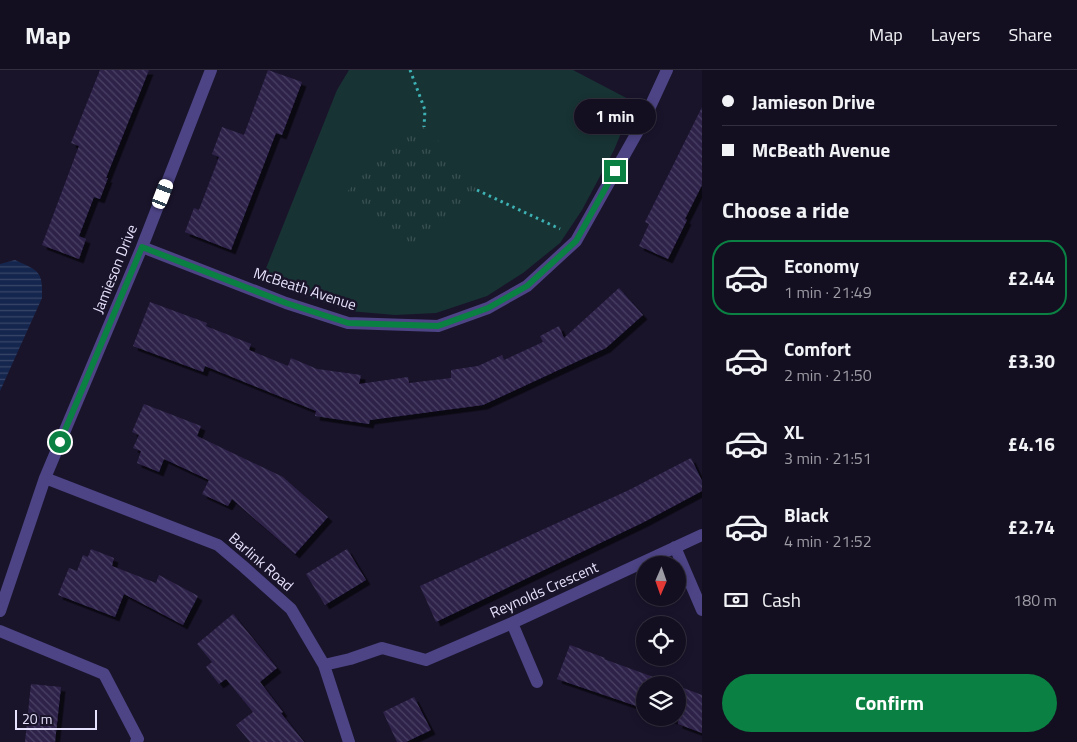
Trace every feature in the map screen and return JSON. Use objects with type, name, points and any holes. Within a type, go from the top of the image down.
[{"type":"street","name":"Jamieson Drive","points":[[0,610],[45,478],[142,247],[211,70]]},
{"type":"street","name":"McBeath Avenue","points":[[142,247],[286,303],[348,323],[438,326],[488,308],[527,286],[579,237],[643,122],[667,70]]},
{"type":"street","name":"Barlink Road","points":[[45,478],[218,545],[291,609],[324,665],[349,742]]},
{"type":"street","name":"Reynolds Crescent","points":[[324,665],[350,659],[382,648],[426,660],[512,623],[702,535]]},
{"type":"street","points":[[676,547],[702,610]]},
{"type":"street","points":[[512,623],[537,682]]},
{"type":"street","points":[[0,631],[104,674],[138,739],[136,742]]},
{"type":"path","points":[[410,70],[425,110],[424,127]]},
{"type":"path","points":[[477,190],[579,237]]},
{"type":"green space","points":[[349,70],[573,70],[634,102],[614,150],[582,210],[560,243],[523,273],[487,296],[436,313],[395,315],[349,311],[261,281],[337,90]]},
{"type":"green space","points":[[416,119],[482,184],[410,255],[344,195]]},
{"type":"water","points":[[15,260],[38,273],[42,282],[42,298],[0,391],[0,264]]},
{"type":"building","points":[[100,70],[149,70],[106,178],[108,178],[100,199],[94,197],[79,236],[86,239],[79,259],[42,245],[79,146],[71,143]]},
{"type":"building","points":[[268,70],[302,82],[282,135],[276,133],[231,250],[185,232],[194,208],[199,210],[219,157],[212,154],[222,127],[244,135]]},
{"type":"building","points":[[702,107],[702,185],[668,259],[639,246],[649,224],[645,222]]},
{"type":"building","points":[[619,288],[643,315],[606,348],[483,405],[370,420],[369,424],[315,416],[316,411],[205,366],[203,372],[133,346],[150,302],[207,323],[206,326],[251,344],[249,350],[288,366],[291,358],[317,369],[361,375],[359,384],[408,377],[409,383],[451,378],[451,370],[478,366],[502,355],[504,360],[543,342],[540,336],[559,326],[564,338]]},
{"type":"building","points":[[144,404],[201,426],[197,436],[283,477],[328,517],[295,554],[232,499],[228,506],[202,494],[209,480],[164,459],[159,472],[137,463],[141,451],[133,448],[139,435],[132,432]]},
{"type":"building","points":[[691,458],[702,481],[702,491],[644,522],[436,622],[420,586],[629,490]]},
{"type":"building","points":[[91,549],[114,558],[112,566],[156,583],[159,575],[198,596],[183,625],[124,594],[115,617],[58,595],[69,568],[77,571],[83,555],[88,557]]},
{"type":"building","points":[[347,549],[366,580],[325,605],[306,574]]},
{"type":"building","points":[[233,614],[277,668],[260,682],[304,742],[250,742],[236,725],[253,712],[226,679],[219,684],[206,667],[212,662],[197,644]]},
{"type":"building","points":[[570,645],[650,676],[636,676],[636,706],[557,679]]},
{"type":"building","points":[[31,684],[61,687],[55,742],[25,742]]},
{"type":"building","points":[[686,689],[702,695],[702,733],[683,726],[686,726]]},
{"type":"building","points":[[414,697],[431,730],[406,742],[397,742],[383,712]]},
{"type":"route","points":[[60,442],[142,247],[286,303],[348,323],[438,326],[488,308],[527,286],[576,241],[615,171]]}]
